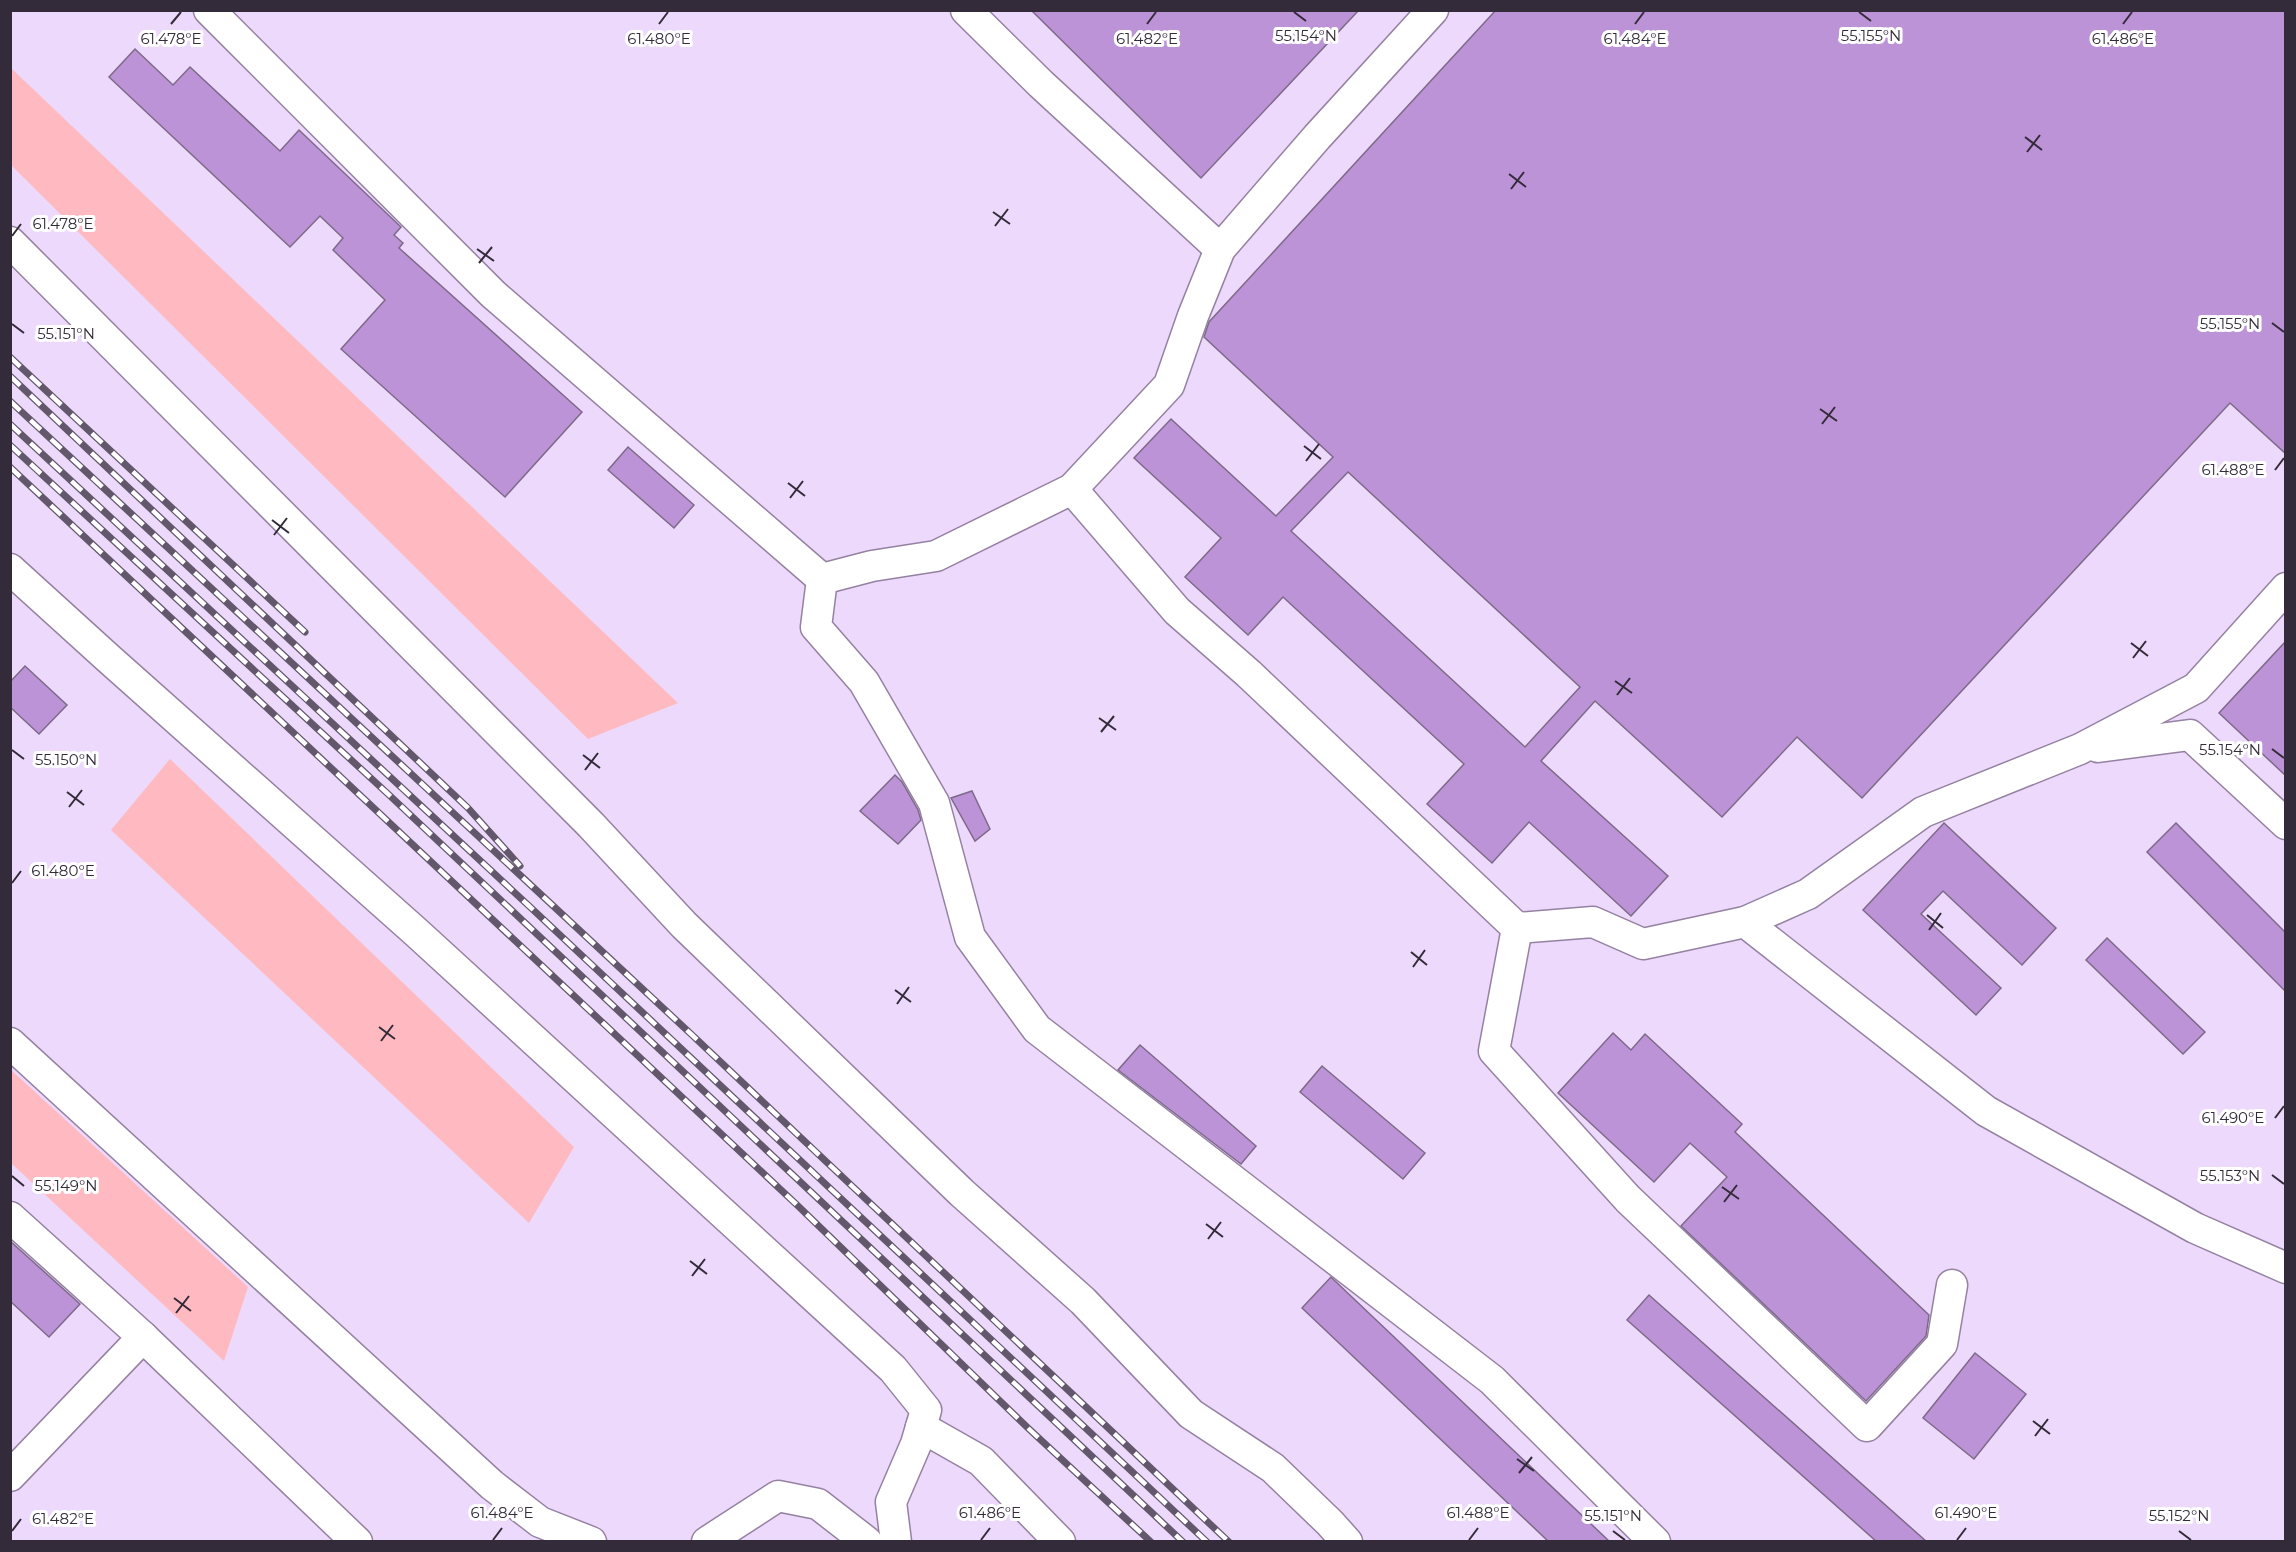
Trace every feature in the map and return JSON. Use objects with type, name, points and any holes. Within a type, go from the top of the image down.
[{"type":"lane","points":[[209,10],[493,294],[822,579]]},
{"type":"lane","points":[[966,10],[1041,84],[1220,249]]},
{"type":"lane","points":[[822,579],[872,566],[936,556],[1072,489],[1169,385],[1220,249],[1317,137],[1433,10]]},
{"type":"lane","points":[[10,242],[583,817],[684,925],[962,1193],[1083,1302],[1191,1414],[1274,1468],[1347,1542]]},
{"type":"lane","points":[[1072,489],[1177,611],[1249,674],[1517,928],[1593,922],[1643,944],[1745,922],[1808,894],[1923,812],[2080,749],[2196,688],[2286,588]]},
{"type":"lane","points":[[10,568],[417,933],[893,1369],[926,1410],[891,1502],[896,1542]]},
{"type":"lane","points":[[822,579],[816,627],[864,682],[934,803],[970,937],[1036,1029],[1492,1380],[1655,1542]]},
{"type":"lane","points":[[2080,749],[2190,735],[2286,824]]},
{"type":"lane","points":[[1745,922],[1986,1111],[2195,1228],[2286,1268]]},
{"type":"lane","points":[[1517,928],[1494,1051],[1628,1199],[1868,1426],[1942,1344],[1952,1286]]},
{"type":"lane","points":[[10,1043],[492,1485],[540,1522],[591,1542]]},
{"type":"lane","points":[[10,1217],[143,1337],[357,1542]]},
{"type":"lane","points":[[10,1476],[143,1337]]},
{"type":"lane","points":[[921,1427],[981,1461],[1060,1542]]},
{"type":"lane","points":[[707,1542],[778,1496],[818,1504],[867,1542]]},
{"type":"shaded area","points":[[10,68],[678,703],[588,739],[11,165]]},
{"type":"shaded area","points":[[170,759],[574,1147],[529,1223],[111,830]]},
{"type":"shaded area","points":[[10,1069],[248,1287],[224,1361],[11,1163]]},
{"type":"building","points":[[1031,10],[1359,10],[1201,178]]},
{"type":"building","points":[[1496,10],[2286,10],[2286,454],[2230,403],[1862,798],[1797,737],[1722,817],[1595,701],[1541,761],[1668,876],[1631,916],[1529,822],[1492,863],[1427,804],[1464,764],[1283,597],[1248,635],[1185,577],[1221,538],[1134,458],[1171,419],[1276,516],[1333,457],[1204,337],[1209,322]],"holes":[[[1348,472],[1580,687],[1525,747],[1291,531]]]},
{"type":"building","points":[[135,49],[173,85],[190,67],[280,151],[299,130],[401,227],[394,235],[403,243],[399,248],[582,412],[505,497],[341,349],[385,300],[333,250],[343,238],[320,216],[290,247],[109,77]]},
{"type":"building","points":[[628,447],[694,505],[674,528],[608,470]]},
{"type":"building","points":[[2286,641],[2286,776],[2219,713]]},
{"type":"building","points":[[25,666],[67,705],[39,734],[10,707],[10,682]]},
{"type":"building","points":[[895,775],[902,782],[921,820],[898,844],[860,811]]},
{"type":"building","points":[[972,791],[990,829],[975,841],[951,798]]},
{"type":"building","points":[[1944,823],[2056,928],[2022,965],[1943,891],[1921,914],[2001,988],[1976,1015],[1863,910]]},
{"type":"building","points":[[2176,823],[2286,933],[2286,992],[2147,852]]},
{"type":"building","points":[[2107,938],[2205,1032],[2183,1054],[2086,960]]},
{"type":"building","points":[[1613,1033],[1631,1050],[1645,1034],[1742,1124],[1735,1132],[1929,1315],[1926,1336],[1866,1401],[1681,1226],[1727,1177],[1690,1143],[1654,1182],[1558,1093]]},
{"type":"building","points":[[1140,1045],[1256,1146],[1241,1164],[1118,1070]]},
{"type":"building","points":[[1322,1066],[1425,1153],[1403,1179],[1300,1092]]},
{"type":"building","points":[[10,1241],[80,1304],[49,1337],[10,1301]]},
{"type":"building","points":[[1331,1277],[1610,1542],[1549,1542],[1302,1308]]},
{"type":"building","points":[[1649,1295],[1927,1542],[1877,1542],[1627,1320]]},
{"type":"building","points":[[1975,1353],[2026,1394],[1974,1459],[1923,1418]]},
{"type":"railway","points":[[10,357],[305,632]]},
{"type":"railway","points":[[10,376],[468,808],[520,866]]},
{"type":"railway","points":[[10,401],[691,1034],[1229,1542]]},
{"type":"railway","points":[[10,424],[528,905],[1207,1542]]},
{"type":"railway","points":[[10,445],[387,793],[1183,1542]]},
{"type":"railway","points":[[10,467],[796,1204],[1029,1429],[1151,1542]]}]
